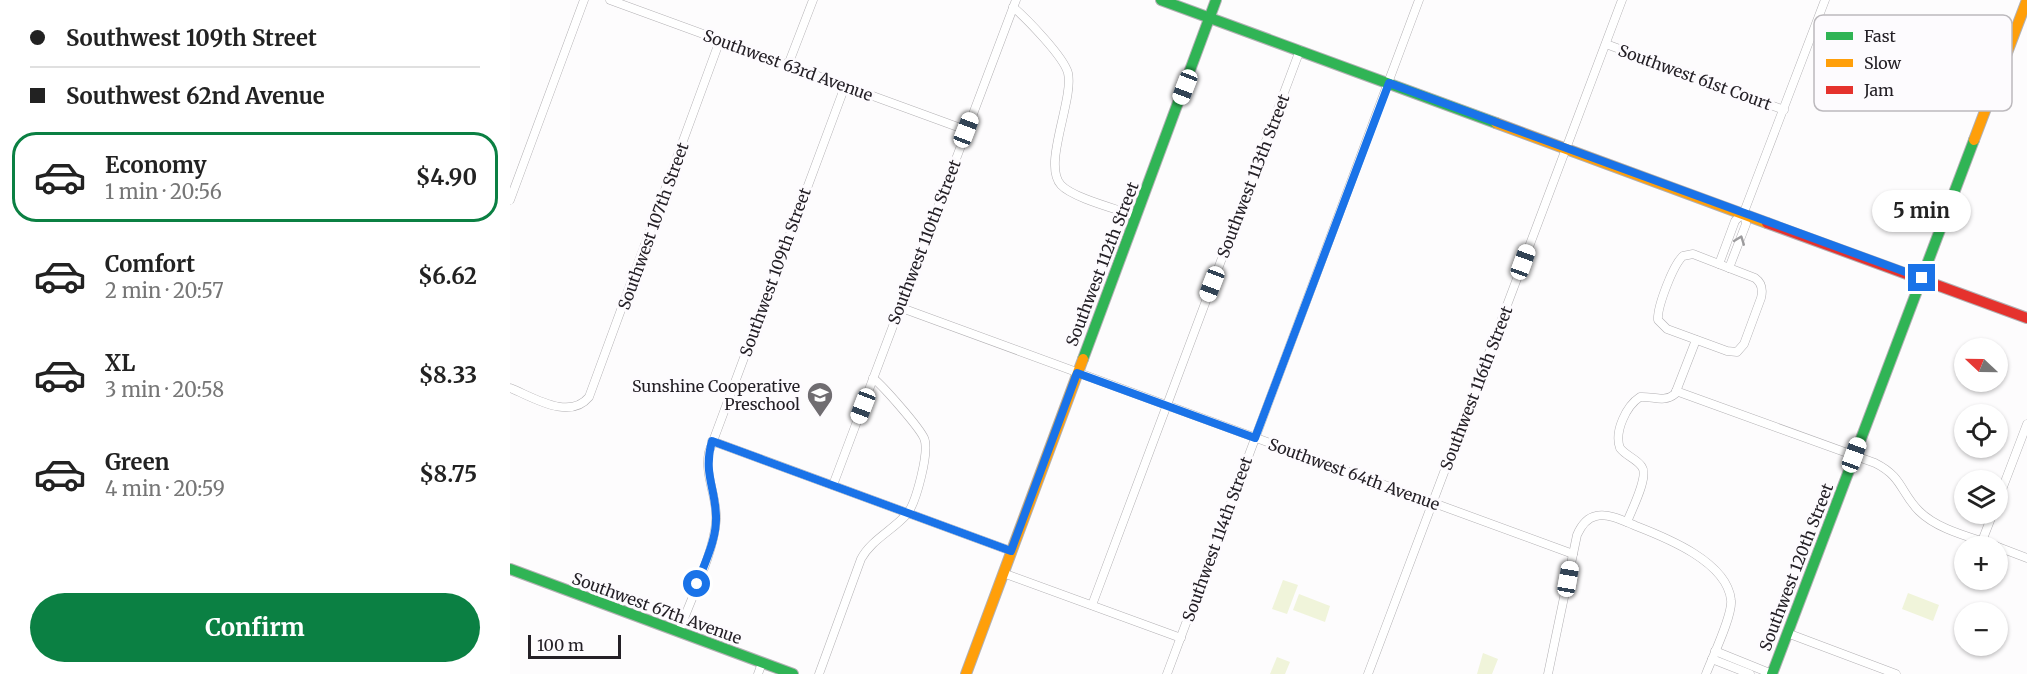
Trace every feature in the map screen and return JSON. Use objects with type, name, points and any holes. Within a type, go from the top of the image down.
[{"type":"street","points":[[510,200],[584,0]]},
{"type":"street","name":"Southwest 63rd Avenue","points":[[610,0],[966,130]]},
{"type":"street","points":[[788,65],[813,0]]},
{"type":"street","points":[[1161,0],[1744,212],[2027,318]]},
{"type":"street","name":"Southwest 112th Street","points":[[966,674],[1216,0]]},
{"type":"street","name":"Southwest 114th Street","points":[[1167,674],[1419,0]]},
{"type":"street","name":"Southwest 116th Street","points":[[1368,674],[1622,0]]},
{"type":"street","points":[[1819,15],[1825,0]]},
{"type":"street","name":"Southwest 120th Street","points":[[2012,46],[2025,12],[2027,0]]},
{"type":"street","points":[[1014,3],[1060,59],[1067,71],[1068,91],[1055,168],[1058,182],[1074,194],[1136,216]]},
{"type":"street","name":"Southwest 110th Street","points":[[833,485],[1014,3]]},
{"type":"street","points":[[1719,264],[1735,221],[1744,212],[1814,30]]},
{"type":"street","name":"Southwest 107th Street","points":[[510,388],[566,408],[577,406],[586,400],[593,388],[720,40]]},
{"type":"street","name":"Southwest 61st Court","points":[[1606,44],[1784,110]]},
{"type":"street","name":"Southwest 113th Street","points":[[1092,605],[1300,50]]},
{"type":"street","name":"Southwest 109th Street","points":[[679,632],[714,534],[716,516],[708,466],[712,441],[845,86]]},
{"type":"street","name":"Southwest 120th Street","points":[[1772,674],[1987,111]]},
{"type":"street","points":[[511,168],[520,172]]},
{"type":"street","points":[[1729,268],[1746,224],[1744,212]]},
{"type":"street","points":[[1693,254],[1719,264],[1755,278],[1762,287],[1761,298],[1744,344],[1737,352],[1727,351],[1666,329],[1658,320],[1659,309],[1676,264],[1683,256],[1693,254]]},
{"type":"street","name":"Southwest 64th Avenue","points":[[899,307],[1573,554]]},
{"type":"street","points":[[1627,522],[1642,484],[1644,472],[1642,466],[1620,448],[1618,437],[1629,406],[1636,399],[1644,396],[1668,399],[1676,391],[1696,340]]},
{"type":"street","points":[[819,674],[863,555],[914,505],[926,443],[921,434],[873,378]]},
{"type":"street","points":[[1676,391],[1875,463],[1893,474],[1916,507],[1930,520],[1970,536]]},
{"type":"street","points":[[2008,474],[2027,424]]},
{"type":"street","points":[[712,441],[1011,551]]},
{"type":"street","points":[[1548,674],[1580,529],[1591,518],[1602,515],[1627,522],[1687,549],[1705,562],[1726,584],[1731,605],[1706,674]]},
{"type":"street","points":[[2008,550],[2027,558]]},
{"type":"street","name":"Southwest 67th Avenue","points":[[510,569],[793,674]]},
{"type":"street","points":[[1003,573],[1180,638]]},
{"type":"street","points":[[1787,633],[1896,674]]},
{"type":"street","points":[[1713,655],[1772,674]]},
{"type":"street","points":[[1713,655],[1750,674]]},
{"type":"street","points":[[758,674],[762,663]]},
{"type":"green space","points":[[1283,580],[1298,585],[1287,614],[1272,609]]},
{"type":"green space","points":[[1908,593],[1939,605],[1933,621],[1902,609]]},
{"type":"green space","points":[[1299,594],[1330,606],[1325,622],[1293,610]]},
{"type":"green space","points":[[1483,653],[1498,659],[1492,674],[1477,674]]},
{"type":"green space","points":[[1277,657],[1290,662],[1285,674],[1270,674]]},
{"type":"traffic: fast","points":[[1161,0],[1496,123]]},
{"type":"traffic: fast","points":[[1083,359],[1216,0]]},
{"type":"traffic: fast","points":[[1772,674],[1974,140]]},
{"type":"traffic: fast","points":[[510,569],[793,674]]},
{"type":"traffic: slow","points":[[2012,40],[2027,0]]},
{"type":"traffic: slow","points":[[1974,140],[1985,111]]},
{"type":"traffic: slow","points":[[1496,123],[1767,223]]},
{"type":"traffic: slow","points":[[966,674],[1083,359]]},
{"type":"traffic: jam","points":[[1767,223],[2027,318]]},
{"type":"place","name":"Sunshine Cooperative Preschool","points":[[820,418]]},
{"type":"route","points":[[697,584],[713,540],[716,522],[716,510],[708,471],[712,441],[1011,551],[1077,373],[1255,438],[1389,83],[1922,278]]}]
